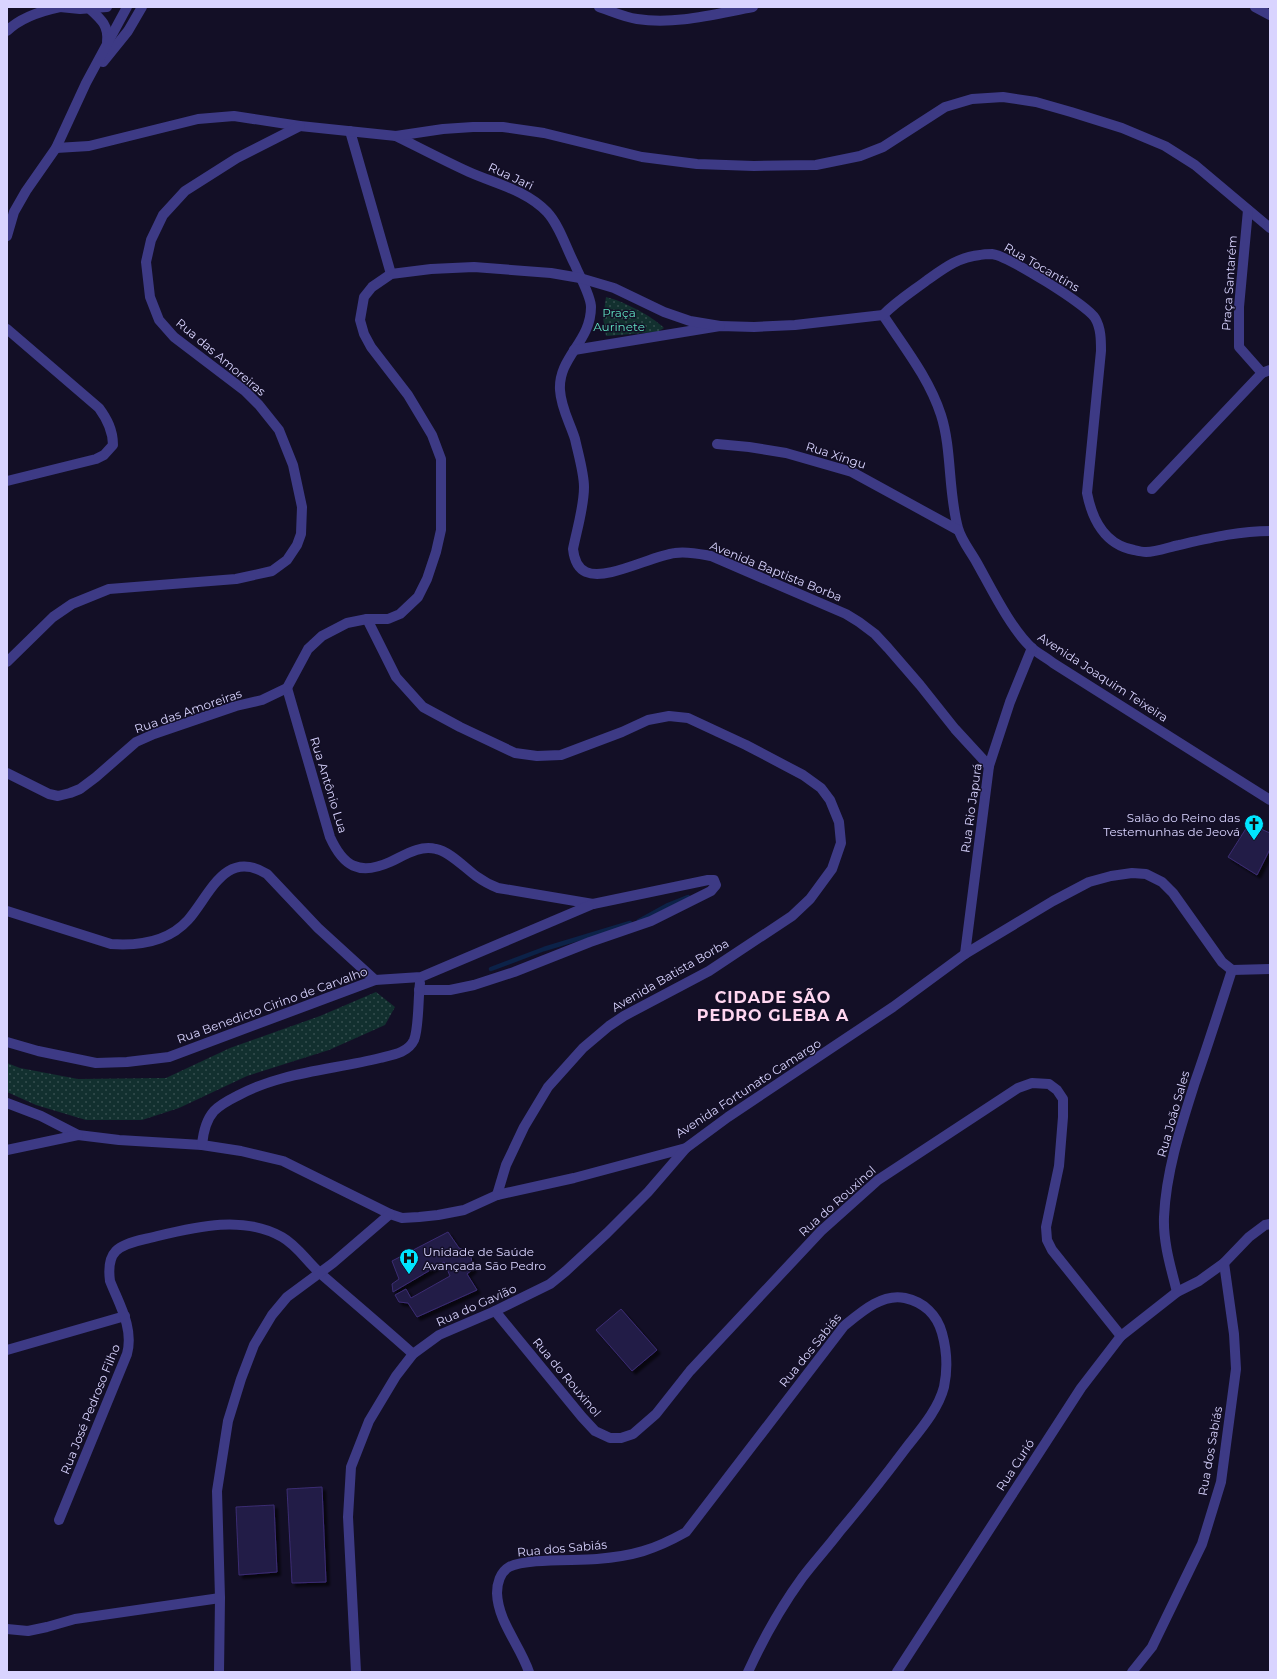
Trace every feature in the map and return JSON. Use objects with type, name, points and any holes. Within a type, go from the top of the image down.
[{"type":"street","points":[[7,31],[12,25],[42,11],[60,7],[80,9],[107,7]]},
{"type":"street","points":[[7,236],[14,212],[26,191],[56,148],[86,83],[127,7]]},
{"type":"street","points":[[86,83],[128,30],[142,7]]},
{"type":"street","points":[[599,7],[636,19],[660,20],[689,18],[752,7]]},
{"type":"street","points":[[1255,7],[1270,15]]},
{"type":"street","points":[[90,9],[106,26],[108,35],[107,44]]},
{"type":"street","points":[[56,148],[89,146],[198,119],[234,116],[300,126],[396,136],[443,129],[503,127],[544,133],[642,157],[697,164],[816,166],[860,156],[883,147],[945,107],[972,99],[1003,97],[1036,102],[1071,112],[1122,128],[1165,146],[1195,166],[1270,228]]},
{"type":"street","name":"Rua das Amoreiras","points":[[7,662],[53,617],[72,604],[109,589],[236,580],[272,571],[287,560],[296,546],[301,534],[302,507],[293,465],[279,430],[260,405],[245,391],[174,337],[160,320],[150,298],[146,262],[151,240],[163,215],[185,191],[237,158],[300,126]]},
{"type":"street","points":[[350,131],[391,274]]},
{"type":"street","name":"Rua Jari","points":[[396,136],[470,172],[514,189],[534,201],[547,212],[554,222],[580,278]]},
{"type":"street","name":"Praça Santarém","points":[[1152,489],[1266,371],[1239,347],[1239,307],[1248,210]]},
{"type":"street","name":"Rua Tocantins","points":[[883,316],[896,302],[945,267],[958,260],[979,255],[993,254],[1008,260],[1076,301],[1090,312],[1096,320],[1101,333],[1101,351],[1087,492],[1090,507],[1104,533],[1115,543],[1126,549],[1146,552],[1227,534],[1250,531],[1270,531]]},
{"type":"street","points":[[287,688],[308,649],[322,636],[347,624],[367,619],[388,619],[400,614],[409,606],[418,596],[427,579],[436,552],[441,530],[442,476],[438,451],[432,435],[408,395],[371,347],[364,334],[360,320],[364,297],[372,287],[391,274],[430,269],[474,267],[551,273],[580,278],[614,288],[670,314],[690,321],[720,326],[754,327],[795,325],[883,316]]},
{"type":"street","name":"Avenida Baptista Borba","points":[[580,278],[591,305],[589,326],[581,341],[567,361],[561,376],[560,389],[562,403],[574,438],[584,486],[573,549],[574,558],[578,566],[585,572],[597,574],[614,571],[654,558],[676,553],[698,553],[711,556],[846,614],[875,634],[884,643],[920,685],[955,730],[989,766]]},
{"type":"street","name":"Avenida Joaquim Teixeira","points":[[883,316],[919,368],[934,394],[942,416],[947,442],[950,481],[958,530],[1004,611],[1032,648],[1270,800]]},
{"type":"street","points":[[574,350],[720,326]]},
{"type":"street","points":[[7,329],[99,408],[108,420],[114,445],[104,455],[96,459],[7,481]]},
{"type":"street","name":"Rua Xingu","points":[[717,444],[786,453],[852,472],[958,530]]},
{"type":"street","name":"Avenida Batista Borba","points":[[367,619],[396,677],[423,707],[515,754],[538,756],[561,755],[622,732],[648,720],[668,716],[688,718],[746,745],[803,775],[821,788],[830,800],[839,822],[841,843],[832,869],[810,899],[792,916],[709,971],[624,1016],[609,1026],[583,1048],[548,1087],[524,1127],[506,1165],[497,1195]]},
{"type":"street","name":"Rua Rio Japurá","points":[[965,954],[989,766],[1010,702],[1032,648]]},
{"type":"street","name":"Rua das Amoreiras","points":[[7,773],[48,794],[58,796],[70,793],[80,789],[96,778],[136,742],[154,734],[236,706],[262,700],[287,688]]},
{"type":"street","name":"Rua Antônio Lua","points":[[287,688],[330,837],[336,850],[351,866],[364,868],[373,867],[388,863],[415,850],[426,848],[437,849],[486,883],[498,888],[593,904]]},
{"type":"street","points":[[7,911],[111,944],[130,946],[147,943],[163,937],[188,920],[212,886],[226,872],[237,868],[258,868],[268,874],[318,928],[375,980]]},
{"type":"street","name":"Avenida Fortunato Camargo","points":[[7,1103],[40,1116],[78,1135],[119,1140],[202,1145],[241,1151],[283,1161],[390,1214],[402,1218],[438,1216],[464,1210],[497,1195],[574,1178],[686,1148],[728,1117],[893,1007],[965,954],[1053,901],[1089,882],[1111,876],[1132,873],[1146,874],[1162,882],[1173,893],[1222,962],[1232,970]]},
{"type":"street","name":"Rua Benedicto Cirino de Carvalho","points":[[7,1042],[38,1051],[96,1063],[127,1062],[169,1057],[375,980],[421,977],[593,904],[701,881],[714,880],[716,885],[711,891],[699,898],[651,921],[590,942],[514,972],[474,985],[450,990],[419,990]]},
{"type":"street","points":[[1232,970],[1270,969]]},
{"type":"street","name":"Rua João Sales","points":[[1177,1292],[1165,1234],[1164,1218],[1169,1178],[1176,1143],[1232,970]]},
{"type":"street","points":[[202,1145],[203,1135],[214,1112],[242,1094],[265,1083],[318,1069],[368,1061],[400,1053],[414,1041],[421,977]]},
{"type":"street","name":"Rua do Rouxinol","points":[[496,1311],[582,1418],[595,1431],[610,1438],[621,1438],[633,1434],[656,1414],[690,1371],[821,1231],[878,1180],[1018,1088],[1032,1083],[1042,1083],[1049,1084],[1057,1090],[1063,1098],[1059,1166],[1046,1227],[1047,1240],[1052,1250],[1121,1336]]},
{"type":"street","points":[[7,1150],[78,1135]]},
{"type":"street","name":"Rua do Gavião","points":[[356,1672],[348,1517],[352,1467],[369,1421],[396,1376],[413,1354],[439,1335],[496,1311],[550,1284],[566,1271],[648,1192],[686,1148]]},
{"type":"street","points":[[219,1672],[220,1598],[217,1491],[228,1421],[241,1379],[254,1345],[272,1315],[287,1297],[333,1263],[390,1214]]},
{"type":"street","name":"Rua Curió","points":[[897,1672],[1081,1388],[1121,1336],[1177,1292],[1199,1280],[1224,1263],[1249,1237],[1265,1225],[1270,1224]]},
{"type":"street","name":"Rua José Pedroso Filho","points":[[59,1520],[130,1344],[130,1333],[125,1316],[110,1281],[108,1272],[112,1255],[119,1248],[134,1242],[192,1228],[220,1225],[245,1226],[262,1229],[281,1236],[298,1249],[319,1273],[413,1354]]},
{"type":"street","name":"Rua dos Sabiás","points":[[1132,1672],[1152,1647],[1202,1544],[1221,1482],[1236,1369],[1234,1334],[1224,1263]]},
{"type":"street","name":"Rua dos Sabiás","points":[[529,1672],[502,1617],[497,1595],[501,1574],[506,1569],[526,1563],[597,1559],[638,1554],[662,1546],[686,1532],[844,1326],[864,1309],[894,1296],[906,1298],[920,1304],[932,1312],[941,1331],[946,1356],[947,1368],[944,1388],[931,1416],[802,1578],[762,1640],[748,1672]]},
{"type":"street","points":[[7,1350],[125,1316]]},
{"type":"street","points":[[7,1629],[28,1631],[75,1619],[220,1598]]},
{"type":"green space","name":"Praça Aurinete","points":[[606,297],[637,310],[659,323],[664,328],[657,332],[606,336],[603,318]]},
{"type":"green space","points":[[376,992],[395,1007],[385,1025],[329,1050],[247,1076],[179,1108],[142,1120],[86,1120],[36,1105],[7,1092],[7,1063],[20,1068],[78,1079],[166,1078],[230,1048],[320,1016]]},
{"type":"building","name":"Salão do Reino das Testemunhas de Jeová","points":[[1252,819],[1263,830],[1270,833],[1270,849],[1257,875],[1228,857]]},
{"type":"building","name":"Unidade de Saúde Avançada São Pedro","points":[[448,1232],[459,1248],[466,1251],[471,1257],[473,1269],[467,1274],[477,1290],[417,1317],[408,1303],[399,1302],[395,1295],[406,1289],[411,1298],[450,1276],[444,1262],[393,1292],[392,1284],[399,1279],[392,1261]]},
{"type":"building","points":[[621,1309],[657,1350],[632,1371],[596,1330]]},
{"type":"building","points":[[322,1487],[326,1582],[292,1583],[287,1489]]},
{"type":"building","points":[[274,1505],[277,1572],[239,1575],[236,1507]]},
{"type":"waterway","points":[[639,921],[668,905],[688,897]]},
{"type":"waterway","points":[[491,969],[544,949],[630,923]]},
{"type":"place","name":"Salão do Reino das Testemunhas de Jeová","points":[[1254,841]]},
{"type":"place","name":"Unidade de Saúde Avançada São Pedro","points":[[409,1275]]},
{"type":"district","name":"CIDADE SÃO PEDRO GLEBA A","points":[[773,1006]]}]
